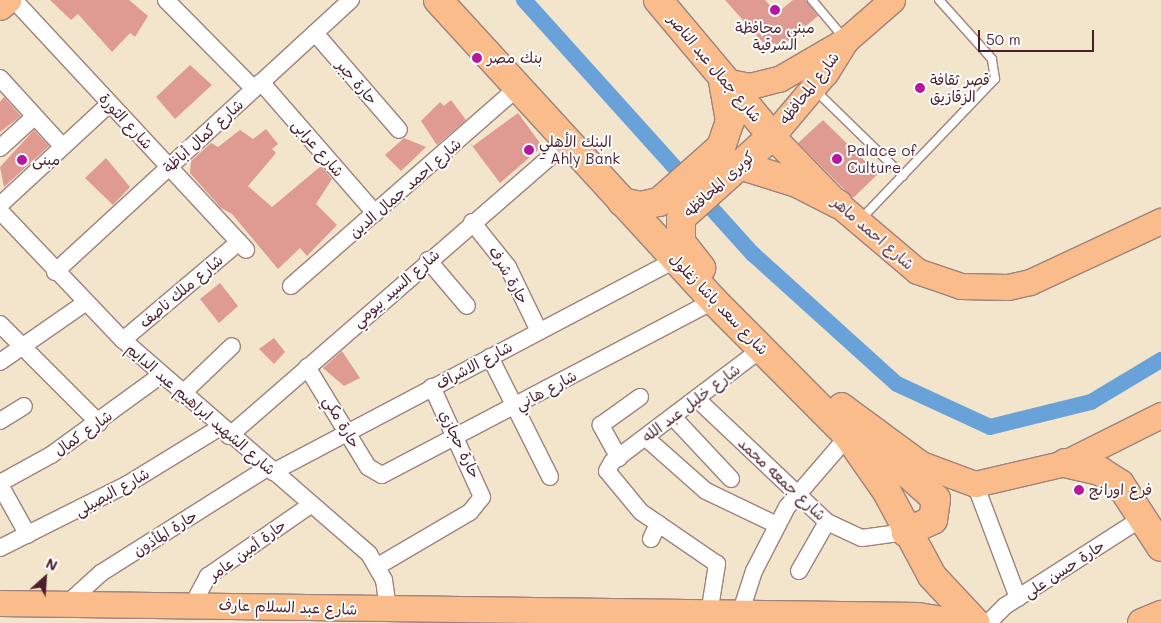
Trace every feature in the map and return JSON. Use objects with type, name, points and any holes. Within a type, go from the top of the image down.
[{"type":"highway","name":"شارع سعد باشا زغلول","points":[[438,0],[566,143],[622,202],[841,405],[885,458],[936,499],[933,520],[906,532]]},
{"type":"highway","name":"شارع جمال عبد الناصر","points":[[658,0],[723,81],[772,136]]},
{"type":"highway","name":"كوبرى المحافظه","points":[[686,261],[680,219],[733,160],[730,121],[723,81]]},
{"type":"highway","name":"كوبرى المحافظه","points":[[655,204],[772,136]]},
{"type":"highway","points":[[733,160],[797,183],[838,204]]},
{"type":"highway","points":[[622,202],[655,204],[680,219]]},
{"type":"highway","name":"شارع سعد باشا زغلول","points":[[686,261],[714,301],[848,436],[879,479],[906,532],[946,597],[976,623]]},
{"type":"highway","points":[[1064,463],[1110,476],[1129,492],[1142,518],[1161,547]]},
{"type":"highway","points":[[1142,623],[1161,615]]},
{"type":"main road","points":[[0,7],[8,0]]},
{"type":"main road","name":"شارع المحافظه","points":[[723,81],[764,84],[846,40],[892,0]]},
{"type":"main road","name":"شارع المحافظه","points":[[772,136],[813,88],[846,40]]},
{"type":"main road","name":"شارع احمد ماهر","points":[[772,136],[858,223],[917,271],[961,286],[984,289],[1030,282],[1161,221]]},
{"type":"main road","points":[[841,405],[921,464],[975,484],[1064,463],[1161,415]]},
{"type":"main road","name":"شارع عبد السلام عارف","points":[[0,603],[193,604],[388,610],[918,615],[966,623]]},
{"type":"street","name":"شارع الثورة","points":[[14,0],[242,246]]},
{"type":"street","name":"شارع عرابى","points":[[166,0],[258,85],[375,213]]},
{"type":"street","name":"شارع كمال أباظة","points":[[55,272],[350,0]]},
{"type":"street","name":"حارة جبر","points":[[315,33],[399,130]]},
{"type":"street","points":[[0,79],[63,147]]},
{"type":"street","name":"شارع احمد جمال الدين","points":[[291,286],[517,88]]},
{"type":"street","points":[[0,205],[109,104]]},
{"type":"street","points":[[0,148],[35,116]]},
{"type":"street","name":"شارع السيد بيومي","points":[[224,432],[307,367],[428,260],[566,143]]},
{"type":"street","name":"شارع الشهيد ابراهيم عبد الدايم","points":[[0,211],[55,272],[123,340],[224,432],[312,504],[378,566]]},
{"type":"street","name":"حارة شرف","points":[[472,222],[508,268],[540,331]]},
{"type":"street","name":"شارع ملك ناصف","points":[[123,340],[242,246]]},
{"type":"street","points":[[428,260],[467,306]]},
{"type":"street","name":"شارع الاشراف","points":[[270,470],[540,331],[686,261]]},
{"type":"street","name":"شارع هاني","points":[[378,474],[458,436],[714,301]]},
{"type":"street","points":[[0,362],[85,303]]},
{"type":"street","points":[[0,324],[99,423]]},
{"type":"street","points":[[182,394],[232,346]]},
{"type":"street","name":"شارع خليل عبد الله","points":[[619,458],[762,348]]},
{"type":"street","points":[[490,357],[550,477]]},
{"type":"street","name":"حارة مكي","points":[[307,367],[370,470],[378,474]]},
{"type":"street","name":"شارع كمال","points":[[0,484],[99,423],[161,375]]},
{"type":"street","name":"حارة حجازي","points":[[378,566],[478,504],[480,486],[458,436],[432,388]]},
{"type":"street","points":[[640,397],[594,429],[619,458],[609,466],[608,476],[658,524],[717,564],[709,614]]},
{"type":"street","name":"شارع جمعه محمد","points":[[697,399],[826,522],[862,538],[906,532]]},
{"type":"street","points":[[0,421],[24,406]]},
{"type":"street","points":[[673,417],[731,479]]},
{"type":"street","name":"شارع البصيلى","points":[[0,548],[126,485],[224,432]]},
{"type":"street","points":[[740,614],[777,525],[797,493],[848,436]]},
{"type":"street","points":[[646,438],[706,492],[777,525]]},
{"type":"street","name":"حارة المأذون","points":[[68,603],[101,574],[270,470]]},
{"type":"street","points":[[0,484],[28,535]]},
{"type":"street","points":[[975,484],[1018,598]]},
{"type":"street","name":"حارة أمين عامر","points":[[193,604],[208,576],[312,504]]},
{"type":"street","name":"حارة حسن على","points":[[988,623],[1018,598],[1142,518]]},
{"type":"street","points":[[799,571],[826,522]]},
{"type":"street","points":[[651,539],[658,524]]},
{"type":"street","points":[[378,566],[388,610]]},
{"type":"lane","points":[[812,0],[846,40]]},
{"type":"lane","points":[[858,223],[995,79],[992,59],[938,0]]},
{"type":"lane","points":[[813,88],[902,176]]},
{"type":"building","points":[[50,0],[129,0],[148,16],[135,37],[130,33],[112,52],[78,14],[71,20]]},
{"type":"building","points":[[725,0],[765,0],[777,13],[793,0],[806,0],[818,16],[778,49],[770,40],[766,46]]},
{"type":"building","points":[[190,65],[212,85],[175,119],[156,97]]},
{"type":"building","name":"مبنى","points":[[4,97],[21,116],[0,132],[0,102]]},
{"type":"building","points":[[451,100],[466,120],[437,145],[421,121],[440,102],[444,106]]},
{"type":"building","points":[[518,113],[540,143],[538,150],[500,183],[470,143],[473,146]]},
{"type":"building","name":"Palace of Culture","points":[[823,120],[878,174],[853,198],[798,143]]},
{"type":"building","points":[[266,129],[278,144],[272,149],[276,153],[248,186],[272,207],[321,166],[332,179],[316,204],[337,225],[307,256],[300,248],[278,269],[232,214],[221,208],[190,173],[191,161],[211,143],[218,147],[240,130],[253,139]]},
{"type":"building","name":"مبنى","points":[[34,130],[49,146],[4,187],[0,167]]},
{"type":"building","points":[[404,138],[426,147],[401,171],[385,155]]},
{"type":"building","name":"مبنى","points":[[106,158],[130,187],[113,205],[85,178]]},
{"type":"building","points":[[220,283],[238,306],[219,323],[200,299]]},
{"type":"building","points":[[274,338],[285,352],[274,364],[259,349]]},
{"type":"building","points":[[342,351],[360,378],[344,386],[323,368]]},
{"type":"waterway","points":[[524,0],[753,254],[897,384],[990,427],[1091,402],[1161,360]]},
{"type":"place","name":"مبنى محافظة الشرقية","points":[[775,10]]},
{"type":"place","name":"بنك مصر","points":[[477,58]]},
{"type":"place","name":"قصر ثقافة الزقازيق","points":[[920,88]]},
{"type":"place","name":"البنك الأهلي - Ahly Bank","points":[[529,150]]},
{"type":"place","name":"Palace of Culture","points":[[837,159]]},
{"type":"place","name":"مبنى","points":[[22,160]]},
{"type":"place","name":"فرع اورانج","points":[[1079,490]]}]
